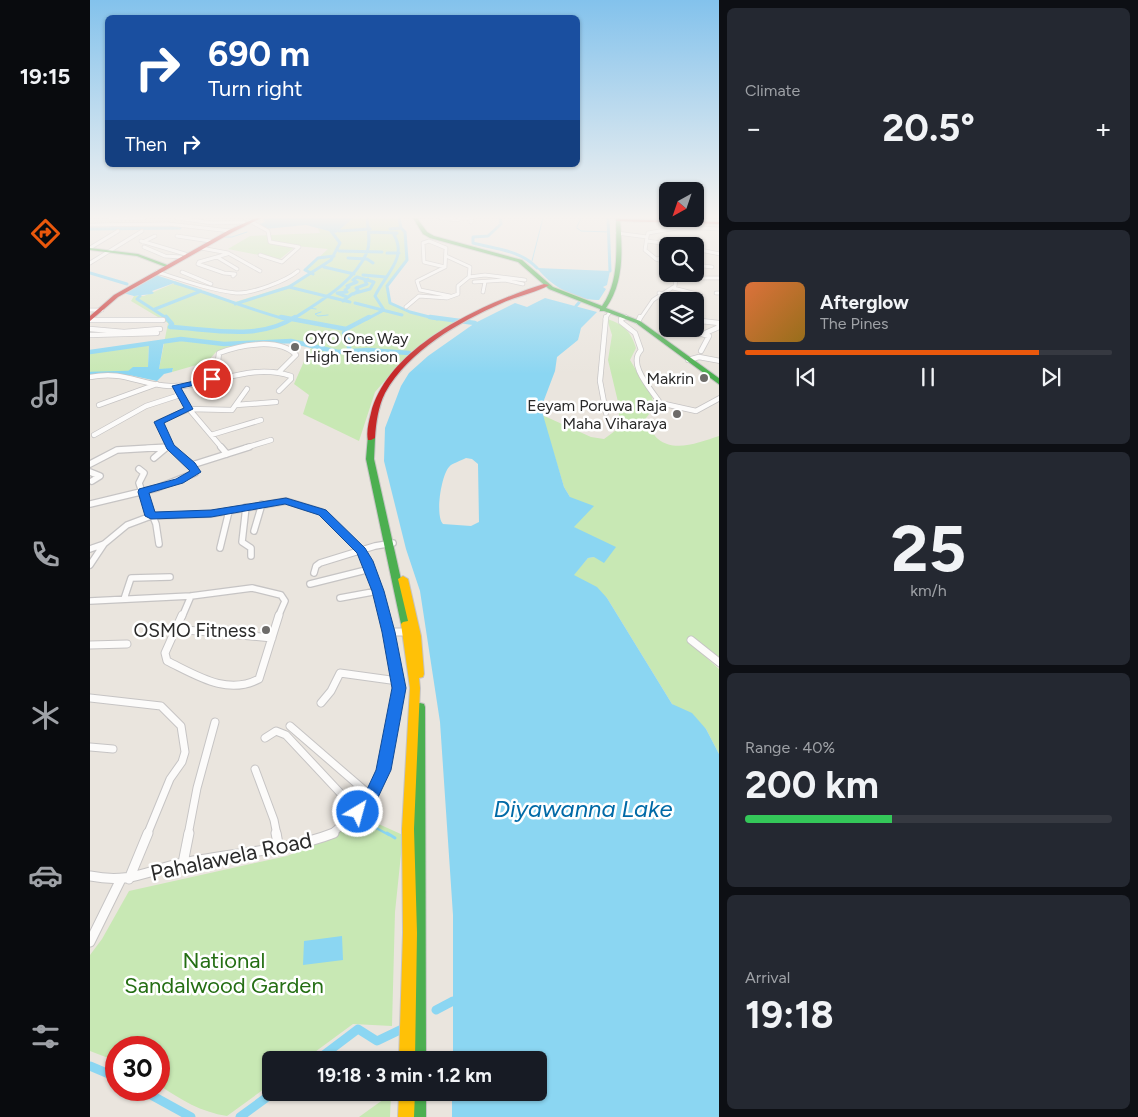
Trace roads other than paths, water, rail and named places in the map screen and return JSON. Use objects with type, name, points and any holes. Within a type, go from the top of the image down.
[{"type":"main road","points":[[91,319],[97,310],[115,294],[157,270]]},
{"type":"main road","points":[[97,310],[116,296],[159,270]]},
{"type":"main road","points":[[526,270],[537,285],[602,306],[638,322],[717,381]]},
{"type":"main road","points":[[531,270],[536,277],[537,285]]},
{"type":"main road","points":[[602,306],[618,274],[618,270]]},
{"type":"main road","points":[[418,1051],[420,688],[416,636],[370,459],[373,416],[386,386],[400,369],[422,349],[465,323],[537,285]]},
{"type":"main road","points":[[391,544],[408,632],[415,688],[408,829],[410,933],[407,1051]]},
{"type":"main road","points":[[406,1117],[407,1101]]},
{"type":"main road","points":[[418,1101],[418,1117]]},
{"type":"street","points":[[219,270],[235,274],[233,276]]},
{"type":"street","points":[[439,270],[416,283],[420,290],[450,296]]},
{"type":"street","points":[[469,277],[470,270]]},
{"type":"street","points":[[157,272],[238,293],[275,284],[292,277],[298,271]]},
{"type":"street","points":[[182,272],[212,285],[209,287]]},
{"type":"street","points":[[406,307],[419,296],[440,298],[458,294],[458,286],[469,277],[485,274],[537,285]]},
{"type":"street","points":[[704,277],[719,278]]},
{"type":"street","points":[[711,278],[716,284]]},
{"type":"street","points":[[474,282],[505,280],[537,285]]},
{"type":"street","points":[[483,292],[485,282]]},
{"type":"street","points":[[664,292],[673,288],[676,282]]},
{"type":"street","points":[[673,288],[689,292]]},
{"type":"street","points":[[638,322],[648,302],[659,294]]},
{"type":"street","points":[[602,306],[605,318],[600,381],[606,413]]},
{"type":"street","points":[[626,317],[621,319],[621,322],[635,333],[641,350],[636,355],[635,363],[660,403],[696,411],[719,398]]},
{"type":"street","points":[[160,329],[124,332],[90,329],[91,319],[163,320]]},
{"type":"street","points":[[704,321],[719,323],[719,327],[704,334]]},
{"type":"street","points":[[90,335],[157,333]]},
{"type":"street","points":[[701,350],[709,336],[704,334]]},
{"type":"street","points":[[212,379],[217,370],[219,353],[251,347],[282,345],[293,351],[296,355],[279,372]]},
{"type":"street","points":[[688,360],[699,357],[719,361]]},
{"type":"street","points":[[90,377],[120,375],[156,384],[176,386],[242,372],[279,372],[291,376],[291,379],[279,390]]},
{"type":"street","points":[[99,405],[156,384]]},
{"type":"street","points":[[176,386],[189,409],[227,454]]},
{"type":"street","points":[[90,504],[180,481],[195,473],[192,465],[169,447],[159,422],[189,409],[231,411],[246,389]]},
{"type":"street","points":[[94,435],[146,406],[180,395]]},
{"type":"street","points":[[236,405],[276,402]]},
{"type":"street","points":[[211,435],[261,420]]},
{"type":"street","points":[[192,465],[271,440]]},
{"type":"street","points":[[154,458],[169,447]]},
{"type":"street","points":[[90,464],[117,450],[169,447]]},
{"type":"street","points":[[139,469],[144,473],[139,483],[158,530],[158,544]]},
{"type":"street","points":[[90,472],[100,476],[92,481]]},
{"type":"street","name":"Pahalawela Road","points":[[90,549],[104,544],[127,525],[151,516],[229,511],[286,501],[322,512],[361,550],[370,569],[389,632],[399,688],[384,770],[368,803],[333,834],[279,849],[183,863],[125,879],[90,876]]},
{"type":"street","points":[[254,531],[262,504]]},
{"type":"street","points":[[246,507],[242,542],[251,548],[251,556]]},
{"type":"street","points":[[220,548],[229,511]]},
{"type":"street","points":[[90,565],[104,544]]},
{"type":"street","points":[[314,573],[316,566],[320,563],[361,550],[391,544]]},
{"type":"street","points":[[310,584],[370,569]]},
{"type":"street","points":[[124,599],[131,578],[170,577]]},
{"type":"street","points":[[90,601],[192,596],[252,588],[282,595],[285,602],[259,679],[253,684],[240,688],[216,683],[168,661],[165,653],[192,596]]},
{"type":"street","points":[[340,598],[378,591]]},
{"type":"street","points":[[176,629],[272,638]]},
{"type":"street","points":[[389,632],[408,632]]},
{"type":"street","points":[[691,640],[719,663]]},
{"type":"street","points":[[90,645],[127,644]]},
{"type":"street","points":[[321,703],[331,691],[336,676],[340,674],[398,681]]},
{"type":"street","points":[[90,698],[161,706],[181,726],[185,752],[162,797],[125,879],[90,942]]},
{"type":"street","points":[[183,863],[197,788],[215,722]]},
{"type":"street","points":[[290,726],[371,796]]},
{"type":"street","points":[[265,738],[276,731],[286,735],[358,812]]},
{"type":"street","points":[[90,748],[114,749]]},
{"type":"street","points":[[255,769],[274,820],[279,849]]},
{"type":"water","points":[[539,270],[610,271],[607,285],[603,287],[606,289],[599,300],[591,300],[573,295],[556,286]]},
{"type":"water","points":[[156,275],[177,282],[152,291],[154,293],[152,294],[134,296],[123,293]]},
{"type":"water","name":"Diyawanna Lake","points":[[545,298],[597,312],[581,328],[578,340],[557,357],[555,371],[541,408],[564,487],[570,497],[594,506],[574,527],[616,547],[604,563],[594,557],[588,558],[574,575],[597,587],[607,598],[672,704],[692,713],[706,729],[719,754],[719,1117],[452,1117],[452,1101],[547,1101],[547,1051],[453,1051],[453,915],[440,722],[420,591],[406,549],[384,461],[385,428],[401,386],[409,373],[428,356],[475,323],[515,303],[527,307]],"holes":[[[466,458],[472,459],[478,464],[479,522],[471,526],[443,524],[439,513],[439,505],[441,487],[446,472],[454,463]]]},
{"type":"water","points":[[164,341],[159,369],[173,368],[172,372],[164,374],[157,381],[129,375],[128,371],[133,367],[148,367],[149,343]]},
{"type":"water","points":[[342,936],[343,960],[303,965],[304,941]]},
{"type":"waterway","points":[[305,270],[311,273]]},
{"type":"waterway","points":[[311,273],[315,270]]},
{"type":"waterway","points":[[337,270],[353,274]]},
{"type":"waterway","points":[[353,274],[356,270]]},
{"type":"waterway","points":[[383,310],[375,296],[391,270]]},
{"type":"waterway","points":[[399,270],[387,286],[390,303],[410,312],[437,319]]},
{"type":"waterway","points":[[90,273],[127,284]]},
{"type":"waterway","points":[[289,287],[311,273]]},
{"type":"waterway","points":[[327,296],[353,274]]},
{"type":"waterway","points":[[363,275],[386,277]]},
{"type":"waterway","points":[[347,297],[337,293],[347,292],[345,290],[349,287],[347,286],[357,282],[353,280],[357,277],[367,280]]},
{"type":"waterway","points":[[355,293],[358,290],[356,288],[367,284],[365,281],[367,280]]},
{"type":"waterway","points":[[355,293],[370,289],[374,282],[367,280]]},
{"type":"waterway","points":[[175,283],[200,291]]},
{"type":"waterway","points":[[236,304],[289,287]]},
{"type":"waterway","points":[[289,287],[327,296]]},
{"type":"waterway","points":[[155,309],[200,291]]},
{"type":"waterway","points":[[200,291],[236,304]]},
{"type":"waterway","points":[[344,300],[355,293]]},
{"type":"waterway","points":[[140,296],[137,299],[167,319]]},
{"type":"waterway","points":[[293,319],[327,296]]},
{"type":"waterway","points":[[327,296],[344,300]]},
{"type":"waterway","points":[[576,306],[584,297]]},
{"type":"waterway","points":[[344,300],[350,302]]},
{"type":"waterway","points":[[355,303],[383,310]]},
{"type":"waterway","points":[[236,304],[285,319]]},
{"type":"waterway","points":[[309,308],[316,309]]},
{"type":"waterway","points":[[367,319],[383,310]]},
{"type":"waterway","points":[[383,310],[402,315]]},
{"type":"waterway","points":[[321,312],[315,314],[318,316],[328,315]]},
{"type":"waterway","points":[[281,317],[291,319]]},
{"type":"waterway","points":[[291,319],[295,317]]},
{"type":"waterway","points":[[346,329],[369,317]]},
{"type":"waterway","points":[[430,317],[475,323]]},
{"type":"waterway","points":[[167,319],[172,324],[170,327],[234,332],[266,329],[291,319]]},
{"type":"waterway","points":[[291,319],[346,329]]},
{"type":"waterway","points":[[346,329],[344,333],[349,342],[349,351]]},
{"type":"waterway","points":[[90,352],[181,339],[224,344],[291,341],[338,352],[368,350],[409,353]]},
{"type":"waterway","points":[[90,374],[128,373]]},
{"type":"waterway","points":[[358,818],[389,835]]},
{"type":"waterway","points":[[387,833],[395,838]]},
{"type":"waterway","points":[[436,1010],[453,1001]]},
{"type":"waterway","points":[[329,1051],[358,1029],[377,1041],[402,1029]]},
{"type":"waterway","points":[[90,1066],[105,1072]]},
{"type":"waterway","points":[[162,1101],[191,1117]]},
{"type":"waterway","points":[[240,1117],[262,1101]]},
{"type":"place","name":"OYO One Way High Tension","points":[[295,347]]},
{"type":"place","name":"Makrin","points":[[704,378]]},
{"type":"place","name":"Eeyam Poruwa Raja Maha Viharaya","points":[[677,414]]},
{"type":"place","name":"OSMO Fitness","points":[[266,630]]},
{"type":"park label","name":"National Sandalwood Garden","points":[[224,972]]}]
